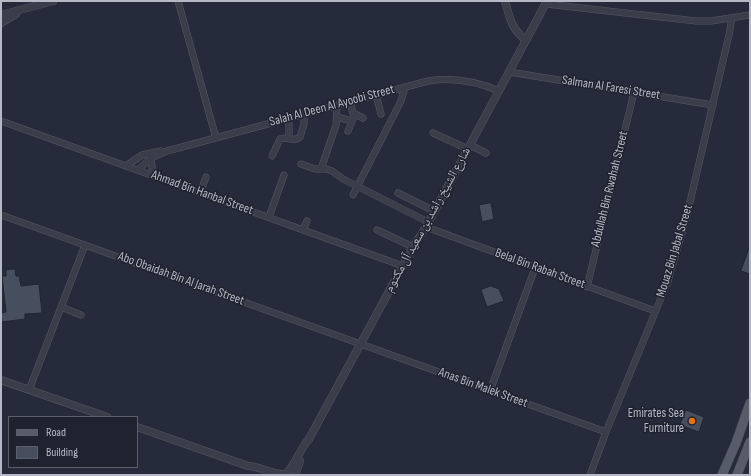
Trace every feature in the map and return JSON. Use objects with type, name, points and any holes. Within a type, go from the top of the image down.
[{"type":"main road","points":[[722,475],[736,443],[750,403]]},
{"type":"main road","points":[[737,475],[750,442]]},
{"type":"street","points":[[1,15],[53,1]]},
{"type":"street","points":[[178,1],[216,138]]},
{"type":"street","points":[[505,1],[513,27],[517,34],[526,40]]},
{"type":"street","points":[[546,2],[688,21],[711,21],[750,16]]},
{"type":"street","name":"شارع الشيخ راشد بن سعيد آل مكتوم","points":[[286,475],[309,439],[403,266],[427,225],[546,2]]},
{"type":"street","points":[[1,23],[26,8]]},
{"type":"street","name":"Mouaz Bin Jabal Street","points":[[590,475],[668,280],[686,219],[732,18]]},
{"type":"street","name":"Salman Al Faresi Street","points":[[509,72],[713,105]]},
{"type":"street","name":"Salah Al Deen Al Ayoobi Street","points":[[126,166],[134,160],[147,154],[167,151],[404,87],[438,80],[457,79],[473,82],[499,91]]},
{"type":"street","points":[[352,195],[401,101],[404,87]]},
{"type":"street","name":"Abdullah Bin Rwahah Street","points":[[587,287],[634,92]]},
{"type":"street","points":[[376,95],[381,114]]},
{"type":"street","points":[[350,102],[351,111],[363,118]]},
{"type":"street","points":[[321,169],[336,125],[337,105]]},
{"type":"street","points":[[272,156],[280,139],[296,140],[300,138],[303,130],[304,114]]},
{"type":"street","points":[[348,131],[355,114]]},
{"type":"street","points":[[337,117],[352,121]]},
{"type":"street","points":[[289,118],[289,139]]},
{"type":"street","name":"Ahmad Bin Hanbal Street","points":[[1,121],[403,266]]},
{"type":"street","points":[[433,133],[486,153]]},
{"type":"street","name":"Salah Al Deen Al Ayoobi Street","points":[[138,170],[151,158],[167,151]]},
{"type":"street","points":[[151,158],[153,176]]},
{"type":"street","name":"Belal Bin Rabah Street","points":[[301,164],[315,169],[332,171],[343,179],[427,225],[535,268],[655,311]]},
{"type":"street","points":[[269,218],[284,175]]},
{"type":"street","points":[[200,193],[206,177]]},
{"type":"street","points":[[398,193],[434,211]]},
{"type":"street","name":"Abo Obaidah Bin Al Jarah Street","points":[[1,215],[361,344]]},
{"type":"street","points":[[303,230],[307,221]]},
{"type":"street","points":[[377,230],[413,248]]},
{"type":"street","points":[[29,390],[85,245]]},
{"type":"street","points":[[490,390],[535,268]]},
{"type":"street","points":[[61,307],[80,315]]},
{"type":"street","name":"Anas Bin Malek Street","points":[[361,344],[606,432]]},
{"type":"street","points":[[1,380],[104,416]]},
{"type":"street","points":[[138,428],[273,474],[286,475]]},
{"type":"street","name":"شارع الشيخ راشد بن سعيد آل مكتوم","points":[[295,475],[309,439]]},
{"type":"street","points":[[248,466],[253,470],[267,475]]},
{"type":"building","points":[[491,203],[494,219],[482,222],[479,205]]},
{"type":"building","points":[[750,246],[750,274],[741,271]]},
{"type":"building","points":[[15,269],[16,276],[19,276],[21,286],[39,284],[42,313],[25,314],[25,319],[2,322],[1,313],[6,312],[2,276],[6,276],[6,270]]},
{"type":"building","points":[[491,286],[499,289],[504,301],[487,307],[481,290]]},
{"type":"building","name":"Emirates Sea Furniture","points":[[686,410],[704,417],[699,432],[680,425]]},
{"type":"place","name":"Emirates Sea Furniture","points":[[692,421]]}]
